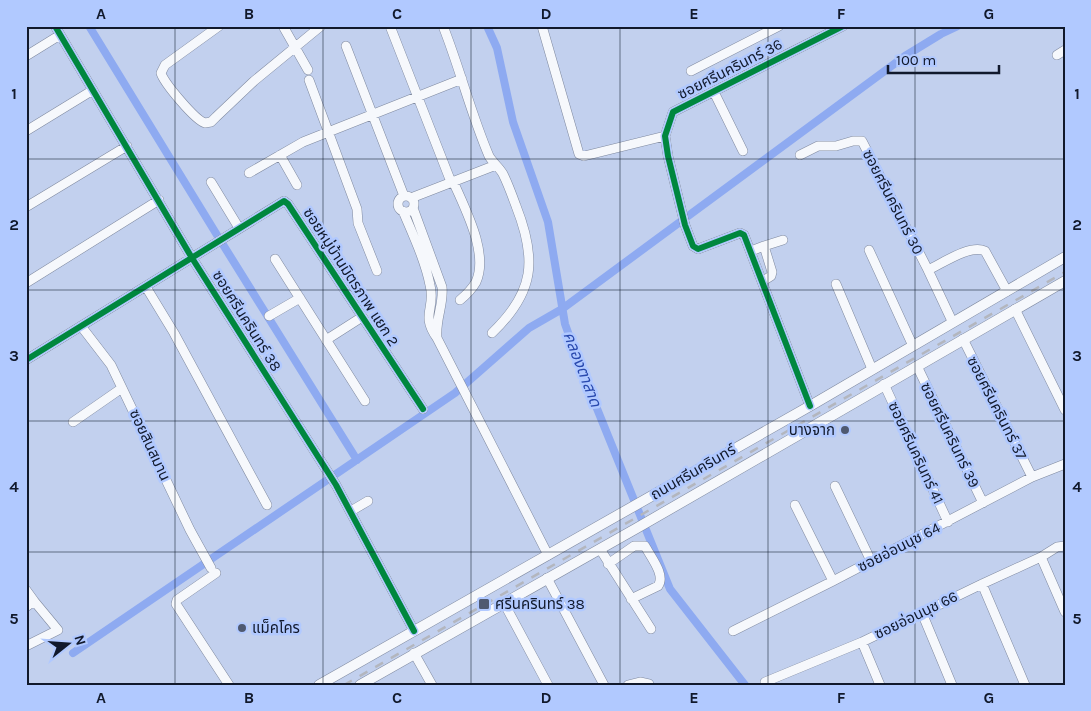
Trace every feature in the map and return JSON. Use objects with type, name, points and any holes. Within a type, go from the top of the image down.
[{"type":"main road","name":"ถนนศรีนครินทร์","points":[[319,685],[810,406],[912,344],[1065,257]]},
{"type":"main road","name":"ถนนศรีนครินทร์","points":[[360,685],[637,528],[1065,281]]},
{"type":"street","name":"ซอยศรีนครินทร์ 38","points":[[55,26],[192,258],[329,472],[414,631]]},
{"type":"street","points":[[219,26],[162,69],[162,77],[168,86],[198,119],[205,123],[216,118],[254,80],[321,26]]},
{"type":"street","points":[[283,26],[308,70]]},
{"type":"street","points":[[390,26],[471,225],[479,250],[480,272],[475,284],[460,300]]},
{"type":"street","points":[[443,26],[490,156],[503,174],[523,224],[527,240],[529,273],[516,306],[508,318],[492,333]]},
{"type":"street","points":[[542,26],[579,154],[584,156],[665,136]]},
{"type":"street","points":[[691,71],[780,26]]},
{"type":"street","name":"ซอยศรีนครินทร์ 36","points":[[810,406],[744,235],[740,233],[694,249],[685,225],[665,136],[673,112],[843,26]]},
{"type":"street","points":[[26,56],[60,35]]},
{"type":"street","points":[[346,46],[407,197],[414,202],[408,210]]},
{"type":"street","points":[[249,174],[303,142],[462,79]]},
{"type":"street","points":[[309,80],[357,209],[358,223],[377,271]]},
{"type":"street","points":[[26,131],[93,90]]},
{"type":"street","points":[[714,92],[743,151]]},
{"type":"street","name":"ซอยศรีนครินทร์ 30","points":[[800,155],[818,146],[836,146],[853,141],[862,141],[928,270],[952,322]]},
{"type":"street","points":[[26,207],[127,146]]},
{"type":"street","points":[[280,155],[297,185]]},
{"type":"street","points":[[408,210],[399,207],[399,200],[496,165]]},
{"type":"street","points":[[211,182],[239,228]]},
{"type":"street","points":[[26,283],[159,200]]},
{"type":"street","name":"ซอยหมู่บ้านมิตรภาพ แยก 2","points":[[26,360],[280,202],[286,202],[423,409]]},
{"type":"street","points":[[408,210],[432,294],[428,322],[548,555]]},
{"type":"street","points":[[751,251],[783,240]]},
{"type":"street","points":[[763,281],[771,276],[772,272],[764,246]]},
{"type":"street","points":[[928,270],[972,249],[982,249],[985,251],[1007,291]]},
{"type":"street","points":[[869,250],[912,344]]},
{"type":"street","points":[[275,259],[365,401]]},
{"type":"street","points":[[836,284],[872,369]]},
{"type":"street","points":[[146,287],[179,342],[268,505]]},
{"type":"street","points":[[269,316],[300,298]]},
{"type":"street","points":[[1015,309],[1065,410]]},
{"type":"street","points":[[326,340],[362,318]]},
{"type":"street","name":"ซอยสินสมาน","points":[[81,326],[106,357],[204,556],[214,570],[177,600],[176,604],[229,685]]},
{"type":"street","name":"ซอยศรีนครินทร์ 37","points":[[963,339],[1032,477]]},
{"type":"street","name":"ซอยศรีนครินทร์ 39","points":[[917,366],[983,503]]},
{"type":"street","name":"ซอยศรีนครินทร์ 41","points":[[884,384],[948,522]]},
{"type":"street","points":[[73,422],[122,388]]},
{"type":"street","name":"ซอยอ่อนนุช 64","points":[[733,631],[948,522],[1032,477],[1065,464]]},
{"type":"street","points":[[834,486],[871,561]]},
{"type":"street","points":[[351,511],[368,501]]},
{"type":"street","points":[[795,505],[833,581]]},
{"type":"street","points":[[608,564],[634,546],[645,546],[660,576],[661,582],[658,586],[631,599]]},
{"type":"street","name":"ซอยอ่อนนุช 66","points":[[765,682],[862,642],[1041,557],[1058,547],[1065,546]]},
{"type":"street","points":[[600,548],[608,564],[651,629]]},
{"type":"street","points":[[1041,557],[1065,612]]},
{"type":"street","points":[[547,578],[604,685]]},
{"type":"street","points":[[982,584],[1025,685]]},
{"type":"street","points":[[26,590],[30,604],[58,630],[26,646]]},
{"type":"street","points":[[504,603],[548,685]]},
{"type":"street","points":[[922,612],[952,685]]},
{"type":"street","points":[[862,642],[880,685]]},
{"type":"street","points":[[414,653],[432,685]]},
{"type":"street","points":[[628,685],[640,682],[649,684]]},
{"type":"waterway","points":[[89,26],[357,460]]},
{"type":"waterway","name":"คลองตาสาด","points":[[487,26],[497,48],[513,122],[548,222],[565,324],[583,374],[670,589],[745,685]]},
{"type":"waterway","points":[[73,653],[455,393],[529,328],[562,309],[905,56],[958,26]]},
{"type":"railway","points":[[344,685],[1065,272]]},
{"type":"cycle path","points":[[55,26],[192,258],[336,485],[414,631]]},
{"type":"cycle path","points":[[810,406],[744,235],[740,233],[698,249],[693,246],[685,225],[665,136],[673,112],[843,26]]},
{"type":"cycle path","points":[[26,360],[284,201],[288,204],[423,409]]},
{"type":"place","name":"บางจาก","points":[[845,430]]},
{"type":"place","name":"ศรีนครินทร์ 38","points":[[484,604]]},
{"type":"place","name":"แม็คโคร","points":[[242,628]]}]
